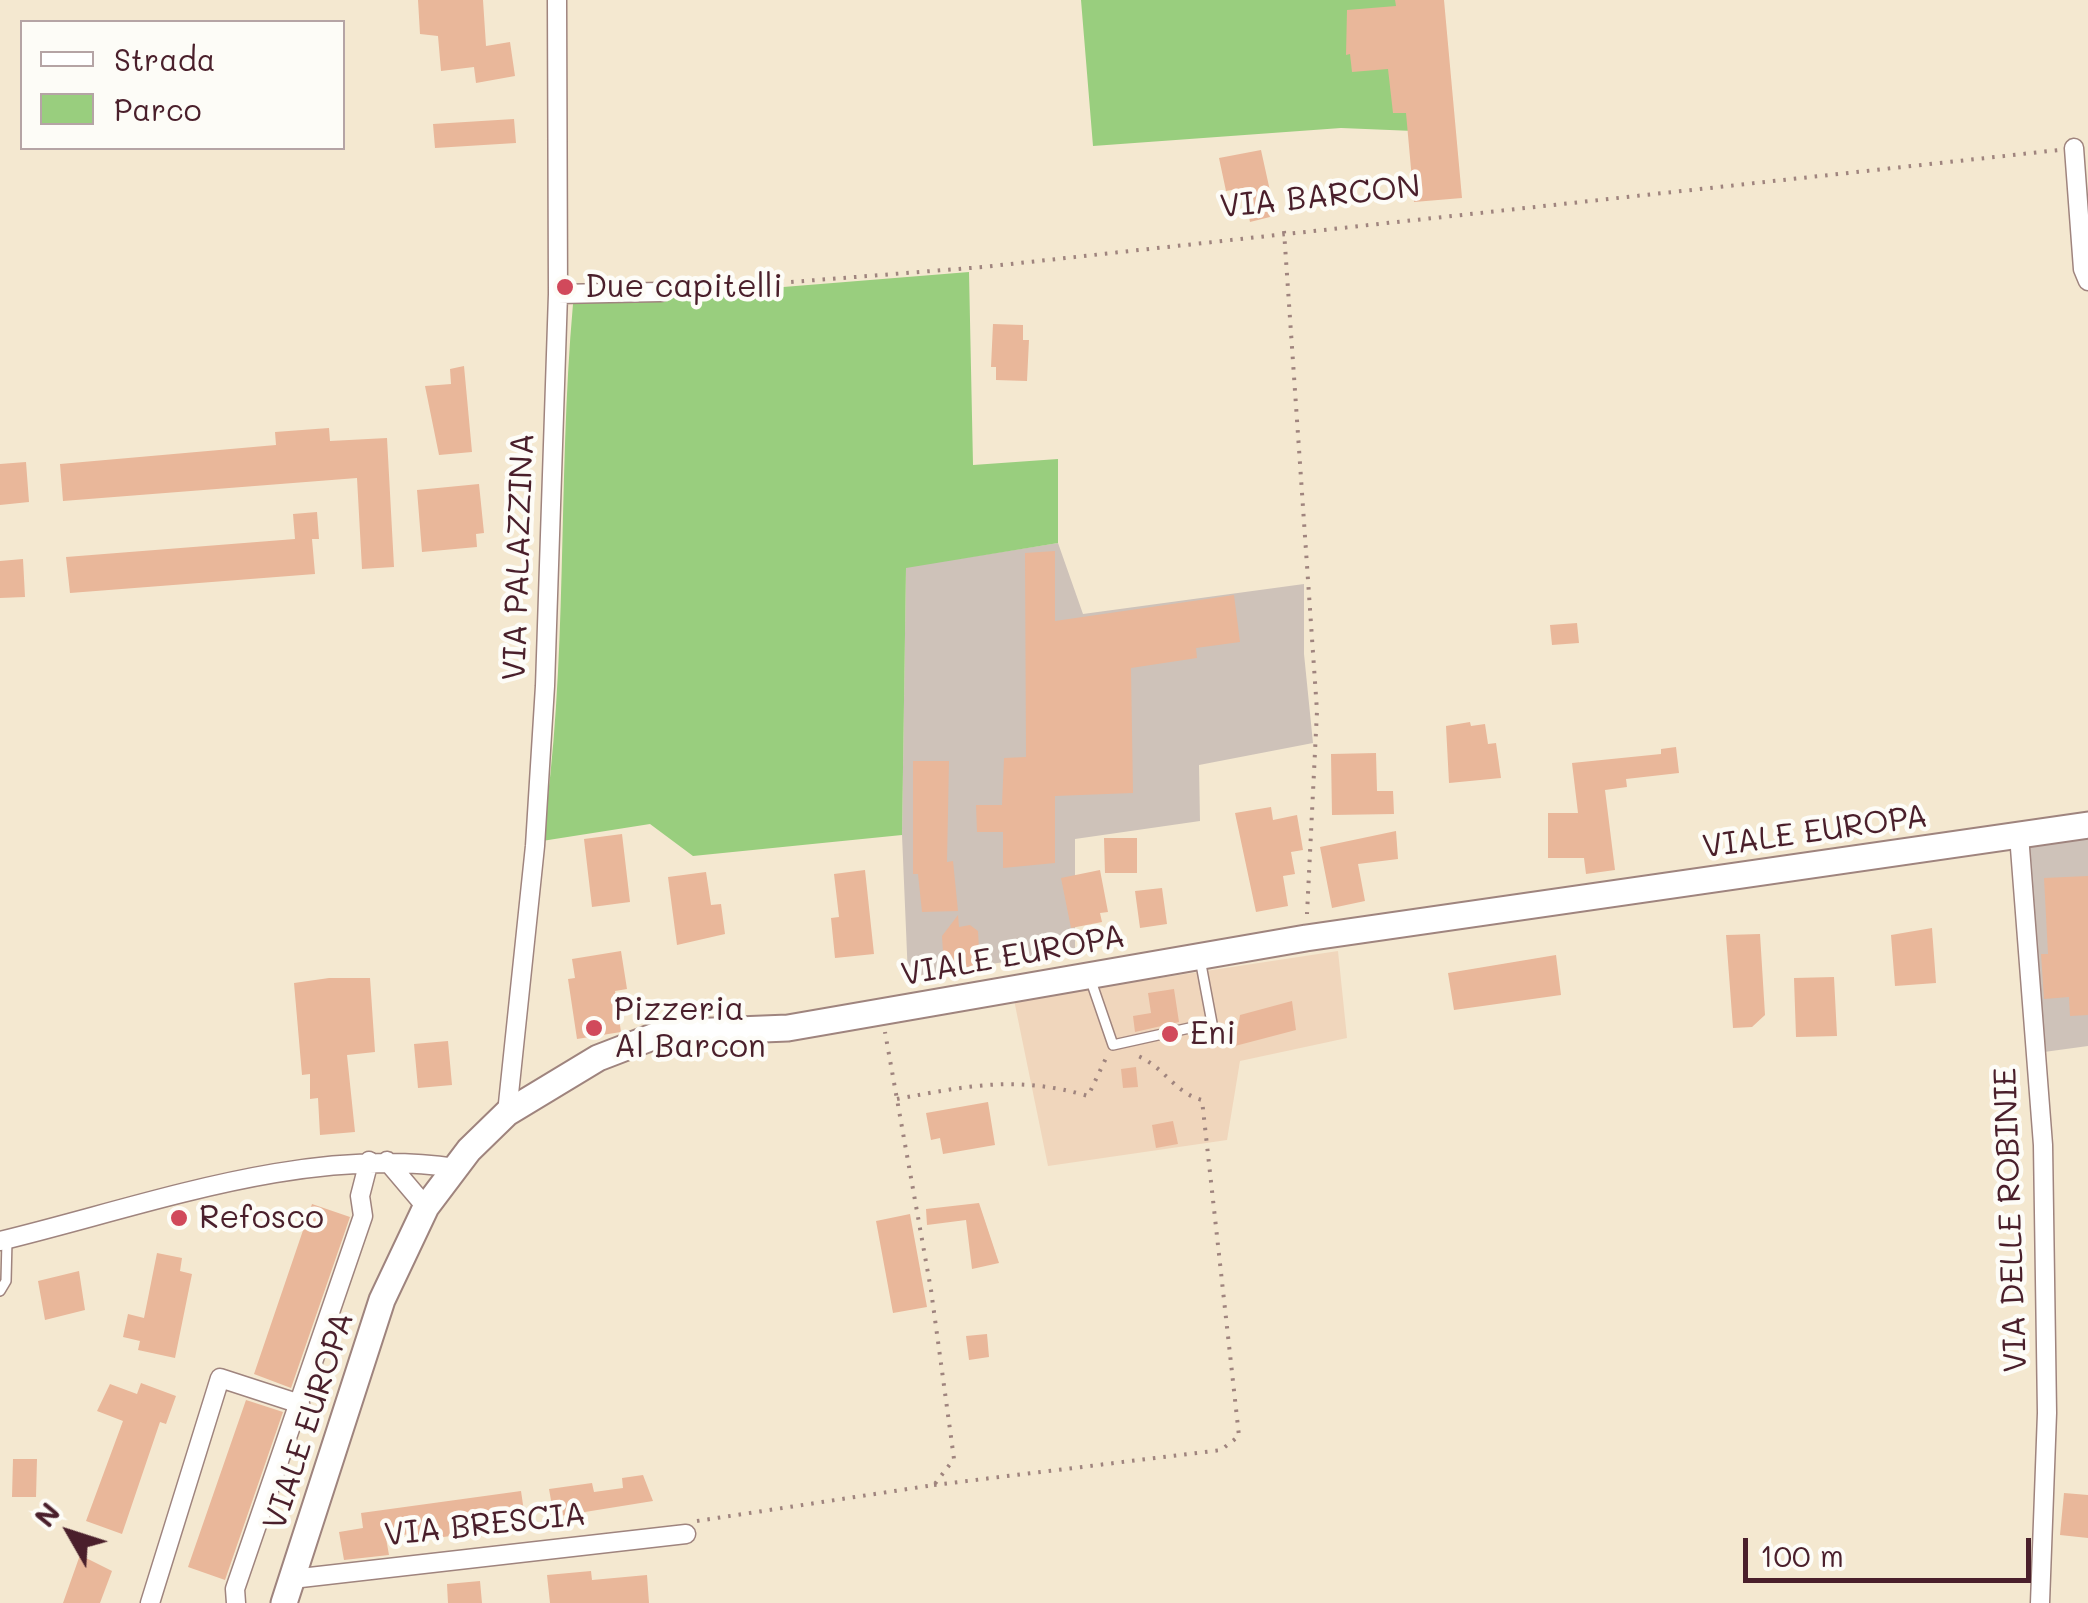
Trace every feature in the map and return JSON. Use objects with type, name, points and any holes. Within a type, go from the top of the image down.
[{"type":"main road","name":"VIALE EUROPA","points":[[288,1591],[382,1300],[426,1206],[455,1168],[507,1113],[598,1058],[663,1033],[788,1028],[1306,938],[2088,825]]},
{"type":"street","name":"VIA PALAZZINA","points":[[507,1113],[535,846],[546,686],[558,294],[557,0]]},
{"type":"street","points":[[2074,148],[2083,269],[2088,281]]},
{"type":"street","points":[[558,294],[661,292]]},
{"type":"street","name":"VIA DELLE ROBINIE","points":[[2019,835],[2043,1145],[2047,1413],[2040,1603]]},
{"type":"street","points":[[4,1240],[289,1170],[378,1161],[455,1168]]},
{"type":"street","points":[[378,1161],[426,1206]]},
{"type":"street","name":"VIALE EUROPA","points":[[236,1603],[235,1589],[364,1216],[360,1196],[378,1161]]},
{"type":"street","points":[[150,1603],[220,1378],[300,1404]]},
{"type":"street","name":"VIA BRESCIA","points":[[288,1591],[686,1534]]},
{"type":"lane","points":[[1090,978],[1113,1045],[1212,1023],[1200,956]]},
{"type":"lane","points":[[0,1292],[6,1282],[4,1240]]},
{"type":"path","name":"VIA BARCON","points":[[661,292],[983,267],[1284,230],[2074,148]]},
{"type":"path","points":[[1284,230],[1318,711],[1306,938]]},
{"type":"path","points":[[881,1013],[931,1290],[954,1460],[934,1484]]},
{"type":"path","points":[[686,1534],[700,1518],[934,1484],[1221,1450],[1238,1436],[1202,1100],[1185,1096],[1157,1064],[1113,1045],[1088,1096],[1054,1086],[998,1081],[896,1099]]},
{"type":"shaded area","points":[[1058,543],[1083,614],[1304,584],[1304,654],[1313,743],[1199,765],[1200,821],[1075,839],[1075,951],[908,977],[902,835],[906,567]]},
{"type":"shaded area","points":[[2088,821],[2088,1046],[2044,1052],[2029,840]]},
{"type":"shaded area","points":[[1338,951],[1347,1038],[1240,1061],[1227,1140],[1048,1166],[1014,1000]]},
{"type":"green space","points":[[1081,0],[1400,0],[1414,131],[1341,128],[1093,146]]},
{"type":"green space","points":[[969,272],[973,465],[1058,459],[1058,543],[906,568],[902,835],[693,856],[650,824],[542,841],[556,708],[573,304]]},
{"type":"building","points":[[418,0],[483,0],[486,46],[510,42],[515,76],[476,83],[474,67],[441,71],[438,36],[420,34]]},
{"type":"building","points":[[1395,0],[1444,0],[1462,198],[1414,202],[1406,113],[1393,113],[1388,69],[1352,72],[1350,54],[1346,55],[1347,10],[1396,6]]},
{"type":"building","points":[[514,119],[516,143],[435,148],[433,124]]},
{"type":"building","points":[[1261,150],[1272,200],[1266,201],[1270,217],[1250,222],[1243,188],[1226,191],[1219,158]]},
{"type":"building","points":[[993,324],[1023,325],[1023,340],[1029,340],[1027,381],[996,380],[996,367],[991,367]]},
{"type":"building","points":[[464,366],[472,452],[439,455],[425,386],[451,384],[450,369]]},
{"type":"building","points":[[329,428],[330,441],[387,438],[394,567],[362,569],[357,478],[63,501],[60,464],[276,445],[275,432]]},
{"type":"building","points":[[26,462],[29,502],[0,505],[0,464]]},
{"type":"building","points":[[479,484],[484,533],[476,534],[477,547],[422,552],[417,490]]},
{"type":"building","points":[[317,512],[319,539],[312,539],[315,574],[70,593],[66,557],[295,539],[293,514]]},
{"type":"building","points":[[1055,551],[1055,621],[1234,595],[1240,642],[1196,648],[1197,658],[1131,668],[1133,793],[1055,796],[1055,863],[1003,868],[1003,832],[977,832],[976,805],[1002,805],[1004,758],[1026,757],[1025,553]]},
{"type":"building","points":[[23,559],[25,597],[0,598],[0,561]]},
{"type":"building","points":[[1577,623],[1579,643],[1552,645],[1550,625]]},
{"type":"building","points":[[1470,722],[1471,726],[1485,724],[1488,744],[1496,743],[1501,778],[1449,783],[1446,726]]},
{"type":"building","points":[[1676,747],[1679,773],[1626,779],[1627,787],[1605,790],[1615,870],[1586,874],[1584,858],[1548,858],[1548,813],[1578,813],[1572,763],[1661,754],[1661,749]]},
{"type":"building","points":[[1376,753],[1377,791],[1393,791],[1394,814],[1332,815],[1331,754]]},
{"type":"building","points":[[913,761],[949,761],[947,862],[953,861],[958,911],[922,912],[918,874],[913,874]]},
{"type":"building","points":[[1271,807],[1273,820],[1297,815],[1303,850],[1291,852],[1295,874],[1283,876],[1288,906],[1256,912],[1235,813]]},
{"type":"building","points":[[1396,831],[1398,859],[1358,864],[1365,901],[1332,908],[1320,847]]},
{"type":"building","points":[[622,834],[630,902],[592,907],[584,839]]},
{"type":"building","points":[[1104,838],[1137,838],[1137,873],[1105,873]]},
{"type":"building","points":[[865,870],[874,954],[835,958],[831,918],[839,917],[834,874]]},
{"type":"building","points":[[1100,870],[1108,912],[1100,913],[1102,922],[1071,928],[1061,878]]},
{"type":"building","points":[[706,872],[711,905],[721,904],[725,934],[677,945],[668,877]]},
{"type":"building","points":[[2088,876],[2088,1015],[2070,1016],[2069,997],[2044,999],[2041,954],[2048,954],[2044,878]]},
{"type":"building","points":[[1162,888],[1167,924],[1140,928],[1135,891]]},
{"type":"building","points":[[958,915],[959,927],[970,925],[978,931],[980,966],[944,969],[942,936]]},
{"type":"building","points":[[1932,928],[1936,983],[1895,986],[1891,935]]},
{"type":"building","points":[[1760,934],[1765,1015],[1752,1027],[1733,1028],[1726,935]]},
{"type":"building","points":[[621,951],[627,989],[615,991],[621,1032],[577,1039],[568,979],[575,978],[572,959]]},
{"type":"building","points":[[1556,955],[1561,995],[1454,1010],[1448,973]]},
{"type":"building","points":[[1834,977],[1837,1036],[1796,1037],[1794,978]]},
{"type":"building","points":[[370,978],[375,1052],[347,1055],[355,1132],[320,1135],[318,1098],[310,1099],[310,1074],[302,1075],[294,983]]},
{"type":"building","points":[[1174,989],[1179,1022],[1135,1032],[1133,1016],[1151,1013],[1148,993]]},
{"type":"building","points":[[1292,1001],[1296,1030],[1235,1046],[1240,1015]]},
{"type":"building","points":[[448,1041],[452,1085],[418,1088],[414,1044]]},
{"type":"building","points":[[1136,1067],[1138,1087],[1123,1088],[1121,1069]]},
{"type":"building","points":[[988,1102],[995,1145],[943,1154],[940,1138],[931,1140],[926,1113]]},
{"type":"building","points":[[1173,1121],[1178,1144],[1156,1148],[1152,1125]]},
{"type":"building","points":[[979,1203],[999,1263],[972,1269],[966,1220],[927,1225],[926,1209]]},
{"type":"building","points":[[312,1204],[350,1217],[291,1388],[254,1374]]},
{"type":"building","points":[[910,1214],[927,1307],[893,1313],[876,1221]]},
{"type":"building","points":[[157,1253],[182,1258],[180,1271],[192,1274],[175,1358],[138,1350],[140,1341],[123,1337],[128,1314],[144,1318]]},
{"type":"building","points":[[79,1271],[85,1310],[45,1320],[38,1281]]},
{"type":"building","points":[[987,1334],[989,1357],[969,1360],[966,1336]]},
{"type":"building","points":[[141,1383],[176,1396],[166,1424],[160,1422],[122,1534],[86,1521],[123,1421],[97,1411],[110,1384],[137,1394]]},
{"type":"building","points":[[246,1400],[283,1412],[225,1580],[188,1567]]},
{"type":"building","points":[[13,1459],[37,1459],[36,1497],[12,1497]]},
{"type":"building","points":[[643,1475],[653,1501],[554,1517],[549,1489],[592,1483],[594,1492],[623,1488],[622,1478]]},
{"type":"building","points":[[521,1491],[526,1525],[416,1541],[415,1533],[386,1538],[389,1555],[344,1560],[339,1532],[363,1528],[361,1513]]},
{"type":"building","points":[[2064,1493],[2088,1495],[2088,1538],[2060,1535]]},
{"type":"building","points":[[80,1555],[112,1571],[100,1603],[63,1603]]},
{"type":"building","points":[[591,1571],[592,1580],[647,1575],[649,1603],[550,1603],[547,1575]]},
{"type":"building","points":[[480,1581],[482,1603],[448,1603],[447,1584]]},
{"type":"place","name":"Due capitelli","points":[[565,287]]},
{"type":"place","name":"Pizzeria Al Barcon","points":[[594,1028]]},
{"type":"place","name":"Eni","points":[[1170,1034]]},
{"type":"place","name":"Refosco","points":[[179,1218]]}]
